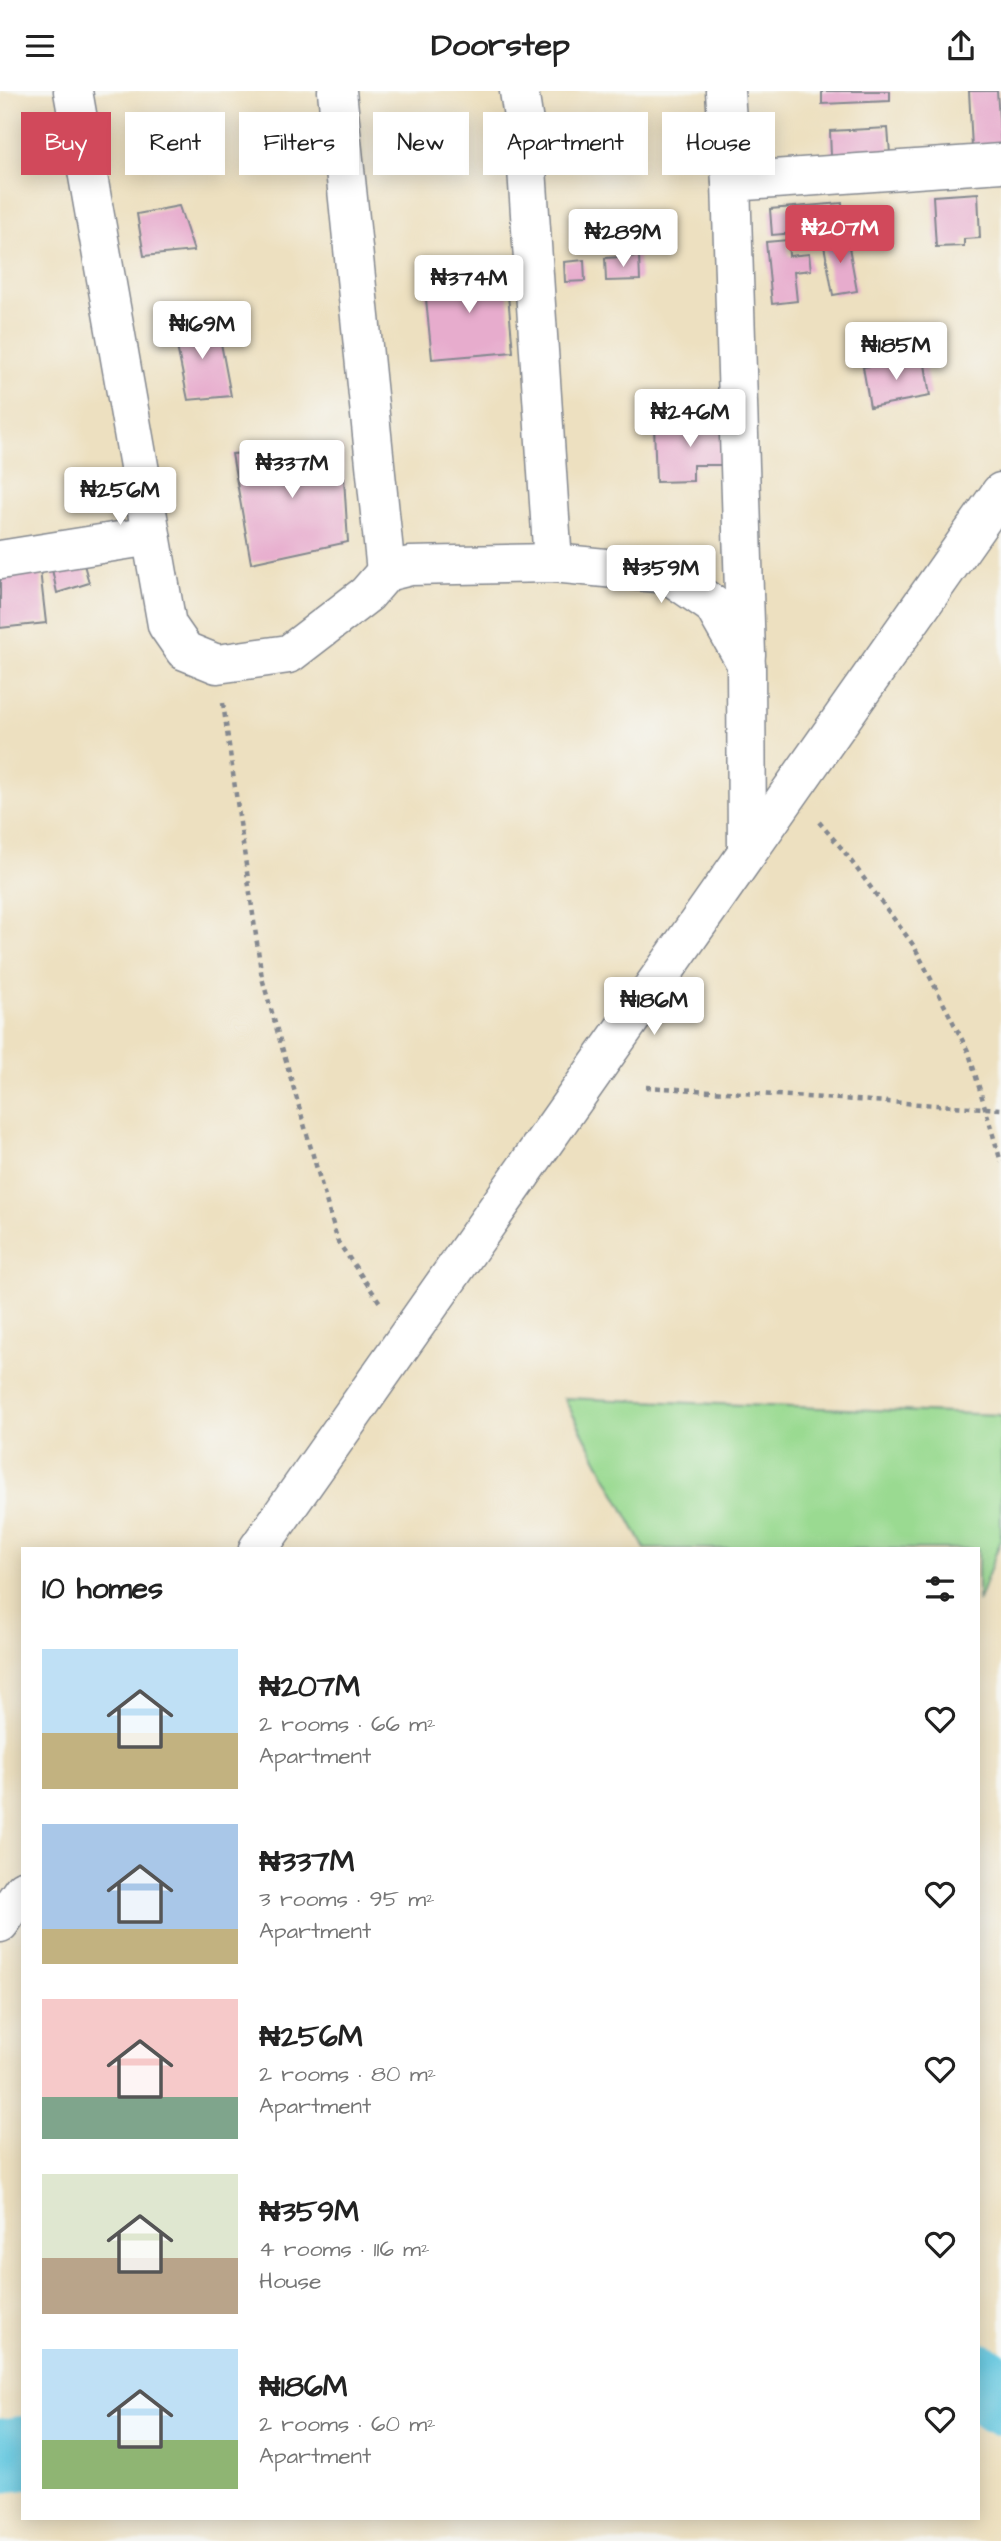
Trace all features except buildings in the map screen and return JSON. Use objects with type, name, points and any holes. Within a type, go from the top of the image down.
[{"type":"street","points":[[73,91],[167,625],[185,651],[217,664],[289,654],[367,594],[386,572],[410,566],[553,563],[668,574],[713,605],[746,663]]},
{"type":"street","points":[[337,91],[386,572]]},
{"type":"street","points":[[519,91],[524,123],[553,563]]},
{"type":"street","points":[[725,91],[731,182],[746,663],[747,853]]},
{"type":"street","points":[[731,182],[1001,163]]},
{"type":"street","points":[[259,1547],[1001,492]]},
{"type":"street","points":[[0,560],[151,536]]},
{"type":"street","points":[[0,1923],[21,1893]]},
{"type":"path","points":[[217,664],[262,978],[338,1242],[405,1338]]},
{"type":"path","points":[[790,790],[843,850],[914,946],[969,1053],[1001,1162]]},
{"type":"path","points":[[646,1087],[1001,1109]]},
{"type":"green space","points":[[564,1398],[1001,1415],[1001,1539],[980,1597],[980,1547],[644,1547]]},
{"type":"waterway","points":[[980,2382],[1001,2398]]},
{"type":"waterway","points":[[0,2456],[21,2453]]}]
